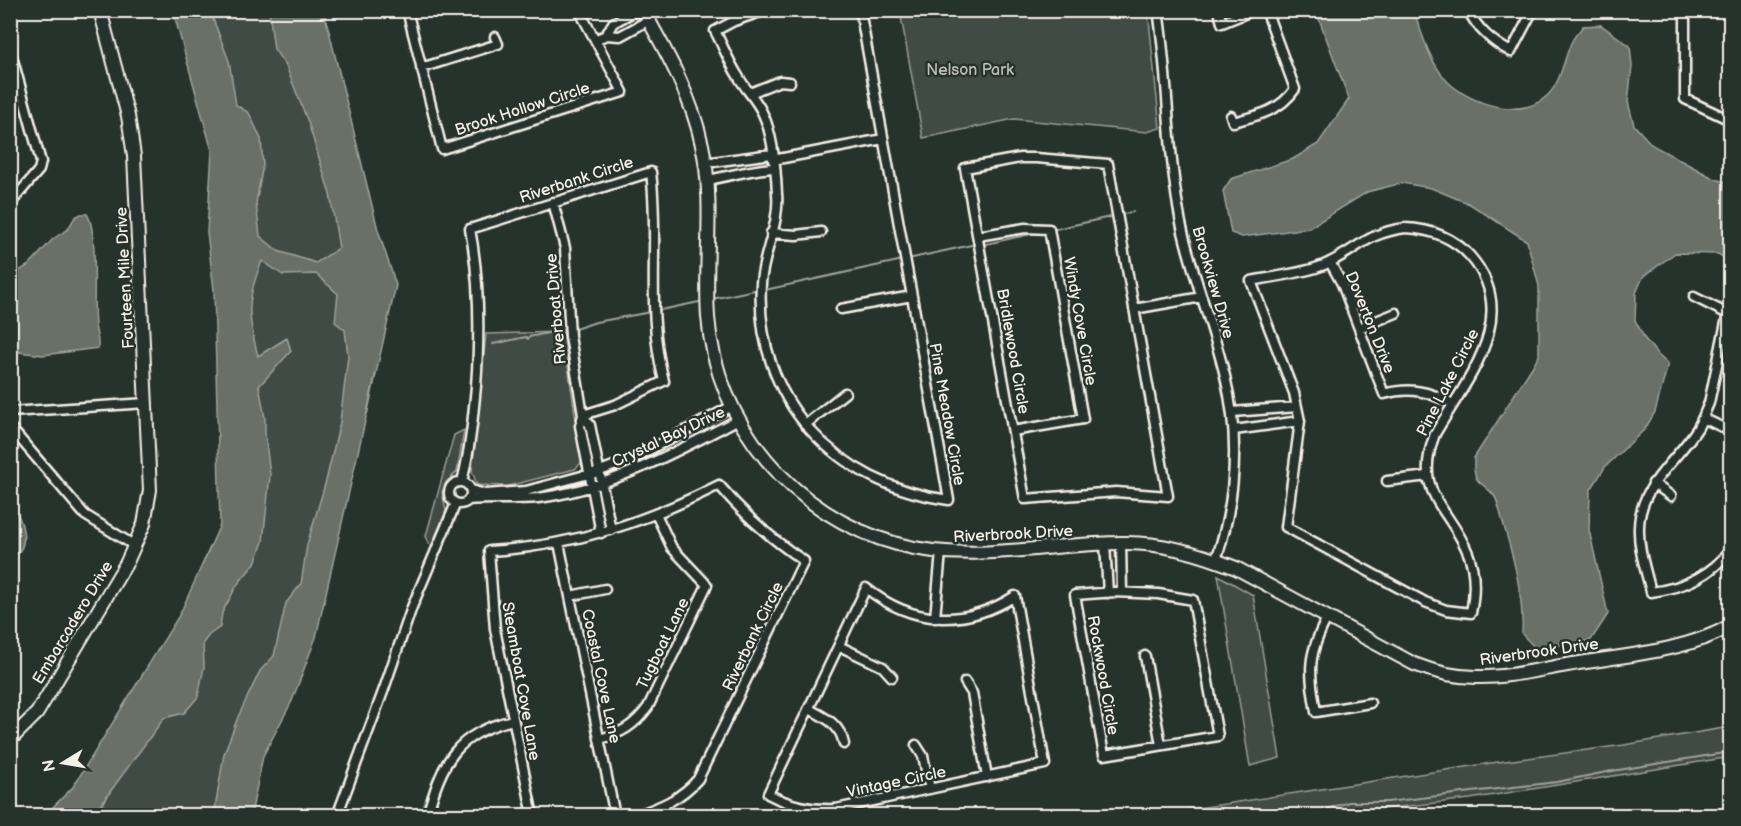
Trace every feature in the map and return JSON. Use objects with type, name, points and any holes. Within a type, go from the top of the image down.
[{"type":"street","name":"Fourteen Mile Drive","points":[[100,10],[132,138],[150,490],[144,524],[135,546]]},
{"type":"street","name":"Brook Hollow Circle","points":[[406,10],[442,149],[623,92],[579,10]]},
{"type":"street","name":"Pine Meadow Circle","points":[[766,10],[742,18],[716,31],[737,75],[764,115],[773,161],[777,207],[761,282],[761,309],[768,353],[781,386],[806,425],[840,459],[874,479],[910,493],[948,500],[860,10]]},
{"type":"street","name":"Brookview Drive","points":[[1158,10],[1177,200],[1187,247],[1225,375],[1234,430],[1231,499],[1216,560]]},
{"type":"street","points":[[1220,16],[1222,23],[1254,10]]},
{"type":"street","points":[[1231,116],[1233,122],[1263,114],[1280,105],[1295,89],[1266,10]]},
{"type":"street","points":[[1467,10],[1482,32],[1511,52],[1533,10]]},
{"type":"street","points":[[1685,10],[1685,99],[1731,120]]},
{"type":"street","points":[[606,35],[613,23],[644,13]]},
{"type":"street","points":[[595,40],[606,35],[620,36],[644,13]]},
{"type":"street","name":"Riverbrook Drive","points":[[644,13],[688,99],[700,135],[710,206],[708,317],[715,357],[732,406],[750,439],[775,470],[826,513],[876,538],[909,547],[941,552],[984,552],[1121,543],[1162,545],[1236,568],[1414,664],[1446,674],[1496,676],[1674,647],[1706,638],[1731,626]]},
{"type":"street","points":[[421,68],[498,44],[495,37]]},
{"type":"street","points":[[10,49],[15,81],[40,162],[39,170],[10,204]]},
{"type":"street","points":[[750,93],[780,81],[790,82]]},
{"type":"street","points":[[708,180],[753,170],[773,161],[884,139]]},
{"type":"street","points":[[705,163],[752,157],[773,161]]},
{"type":"street","points":[[752,157],[753,170]]},
{"type":"street","name":"Bridlewood Circle","points":[[1036,158],[1108,164],[1168,496],[1116,492],[1025,499],[978,236],[965,168],[1008,160],[1036,158]]},
{"type":"street","name":"Riverbank Circle","points":[[462,482],[471,434],[479,341],[478,289],[470,229],[651,172],[654,212],[653,312],[656,346],[664,381],[615,405],[582,415]]},
{"type":"street","name":"Riverboat Drive","points":[[553,202],[565,248],[570,336],[582,415]]},
{"type":"street","name":"Windy Cove Circle","points":[[978,236],[1025,228],[1049,229],[1083,418],[1013,431]]},
{"type":"street","name":"Pine Lake Circle","points":[[1405,228],[1428,231],[1459,245],[1476,262],[1487,283],[1491,296],[1491,331],[1482,353],[1431,444],[1428,476],[1434,498],[1463,542],[1470,560],[1474,590],[1470,613],[1446,610],[1425,602],[1286,527],[1300,421],[1297,406],[1251,281],[1314,268],[1330,262],[1369,238],[1391,230],[1405,228]]},
{"type":"street","points":[[771,233],[796,235],[821,232]]},
{"type":"street","name":"Doverton Drive","points":[[1330,262],[1342,284],[1384,394],[1418,390],[1438,396],[1452,404]]},
{"type":"street","points":[[841,309],[912,296]]},
{"type":"street","points":[[1134,309],[1202,297]]},
{"type":"street","points":[[1694,297],[1729,312],[1709,403],[1703,418],[1690,438],[1653,483],[1642,505],[1638,528],[1651,592],[1678,587],[1701,577],[1718,564],[1731,549]]},
{"type":"street","points":[[1359,328],[1396,313]]},
{"type":"street","points":[[806,425],[845,393]]},
{"type":"street","points":[[10,412],[147,403]]},
{"type":"street","name":"Crystal Bay Drive","points":[[471,490],[485,494],[513,493],[600,471],[632,459],[732,406]]},
{"type":"street","points":[[1232,412],[1297,406]]},
{"type":"street","points":[[1279,408],[1281,423]]},
{"type":"street","points":[[582,415],[590,425],[611,530]]},
{"type":"street","points":[[582,415],[580,426],[601,533]]},
{"type":"street","points":[[1703,418],[1731,431]]},
{"type":"street","name":"Crystal Bay Drive","points":[[468,500],[538,498],[602,483],[658,460],[739,419]]},
{"type":"street","points":[[1234,430],[1300,421]]},
{"type":"street","points":[[10,427],[85,515],[135,546]]},
{"type":"street","points":[[1387,481],[1428,476]]},
{"type":"street","points":[[454,483],[467,484],[471,490],[468,500],[463,504],[456,503],[449,496],[454,483]]},
{"type":"street","points":[[1653,483],[1671,496]]},
{"type":"street","name":"Riverbank Circle","points":[[489,551],[559,543],[601,533],[656,514],[719,485],[748,518],[804,561],[698,779],[672,801],[634,816]]},
{"type":"street","points":[[337,816],[412,607],[456,503]]},
{"type":"street","name":"Tugboat Lane","points":[[600,739],[624,731],[641,717],[648,707],[707,585],[672,548],[656,514]]},
{"type":"street","name":"Coastal Cove Lane","points":[[559,543],[615,816]]},
{"type":"street","points":[[1121,543],[1122,592]]},
{"type":"street","name":"Rockwood Circle","points":[[1105,544],[1108,593]]},
{"type":"street","name":"Embarcadero Drive","points":[[13,731],[37,713],[135,546]]},
{"type":"street","name":"Steamboat Cove Lane","points":[[489,551],[495,629],[533,816]]},
{"type":"street","points":[[935,618],[941,552]]},
{"type":"street","points":[[1107,576],[1122,576]]},
{"type":"street","name":"Vintage Circle","points":[[866,588],[904,611],[935,618],[978,614],[1015,596],[1045,764],[822,810],[794,806],[768,794],[839,646],[866,588]]},
{"type":"street","points":[[570,596],[605,589]]},
{"type":"street","name":"Rockwood Circle","points":[[1108,593],[1158,594],[1193,600],[1218,736],[1104,755],[1075,595],[1108,593]]},
{"type":"street","points":[[1327,618],[1316,639],[1311,659],[1311,682],[1316,712],[1370,703]]},
{"type":"street","points":[[839,646],[883,667],[892,677]]},
{"type":"street","points":[[1145,656],[1161,746]]},
{"type":"street","points":[[966,682],[972,693],[987,777]]},
{"type":"street","points":[[809,709],[837,725],[844,744]]},
{"type":"street","points":[[427,816],[443,771],[455,751],[484,729],[513,720]]},
{"type":"street","points":[[916,745],[923,756],[930,789]]},
{"type":"green space","points":[[207,11],[286,11],[349,232],[359,355],[315,550],[223,815],[96,816],[238,574]]},
{"type":"green space","name":"Nelson Park","points":[[900,11],[1148,11],[1160,128],[1147,132],[1014,119],[923,138]]},
{"type":"green space","points":[[563,332],[582,462],[575,469],[508,486],[477,485],[472,471],[486,334]]},
{"type":"green space","points":[[464,430],[457,472],[446,482],[442,492],[446,511],[432,545],[429,544],[426,536],[454,435]]},
{"type":"green space","points":[[1218,575],[1253,595],[1280,758],[1250,766]]},
{"type":"green space","points":[[1730,727],[1730,757],[1470,799],[1328,815],[1153,815],[1624,745]]},
{"type":"shaded area","points":[[173,11],[210,11],[229,61],[236,105],[249,113],[261,139],[263,165],[256,203],[260,236],[278,251],[316,263],[339,248],[330,194],[308,122],[286,66],[274,49],[269,11],[324,11],[378,230],[396,285],[316,637],[292,701],[263,756],[251,815],[214,815],[224,754],[238,717],[260,671],[274,656],[286,603],[301,584],[307,545],[340,422],[348,356],[345,330],[335,322],[338,294],[316,274],[283,275],[262,261],[253,286],[250,307],[258,356],[287,338],[291,351],[259,386],[265,418],[270,475],[263,542],[255,563],[237,585],[222,613],[220,627],[203,643],[204,667],[198,697],[184,713],[164,718],[93,815],[45,815],[73,787],[180,614],[220,525],[214,290],[207,232],[212,151]]},
{"type":"shaded area","points":[[1316,11],[1414,11],[1431,57],[1447,81],[1469,97],[1496,106],[1511,108],[1537,103],[1548,95],[1557,83],[1569,47],[1583,26],[1601,25],[1630,46],[1632,66],[1628,102],[1634,125],[1652,145],[1715,179],[1730,183],[1730,261],[1718,254],[1675,253],[1643,277],[1636,293],[1635,320],[1645,339],[1668,364],[1655,412],[1645,429],[1605,467],[1590,491],[1589,530],[1608,614],[1591,640],[1536,649],[1522,634],[1517,576],[1498,505],[1495,497],[1477,479],[1474,468],[1474,458],[1539,356],[1539,286],[1527,241],[1470,204],[1431,188],[1402,183],[1367,192],[1309,228],[1242,237],[1231,233],[1223,191],[1231,179],[1293,159],[1318,144],[1349,99]]},
{"type":"shaded area","points":[[87,214],[93,236],[94,313],[98,348],[43,355],[11,351],[11,276],[29,265],[53,239],[68,229],[75,217]]},
{"type":"shaded area","points":[[11,504],[22,525],[24,540],[18,553],[11,557]]},
{"type":"waterway","points":[[1051,230],[1133,212]]},
{"type":"waterway","points":[[981,243],[986,244],[1040,232]]},
{"type":"waterway","points":[[908,259],[976,244]]},
{"type":"waterway","points":[[765,290],[903,260]]},
{"type":"waterway","points":[[712,299],[759,289]]},
{"type":"waterway","points":[[656,311],[704,301]]},
{"type":"waterway","points":[[572,330],[596,322],[651,312]]},
{"type":"waterway","points":[[493,344],[526,337],[528,339],[567,329]]},
{"type":"waterway","points":[[367,414],[376,373]]},
{"type":"waterway","points":[[1304,816],[1349,802],[1387,802],[1557,782],[1730,752]]}]
